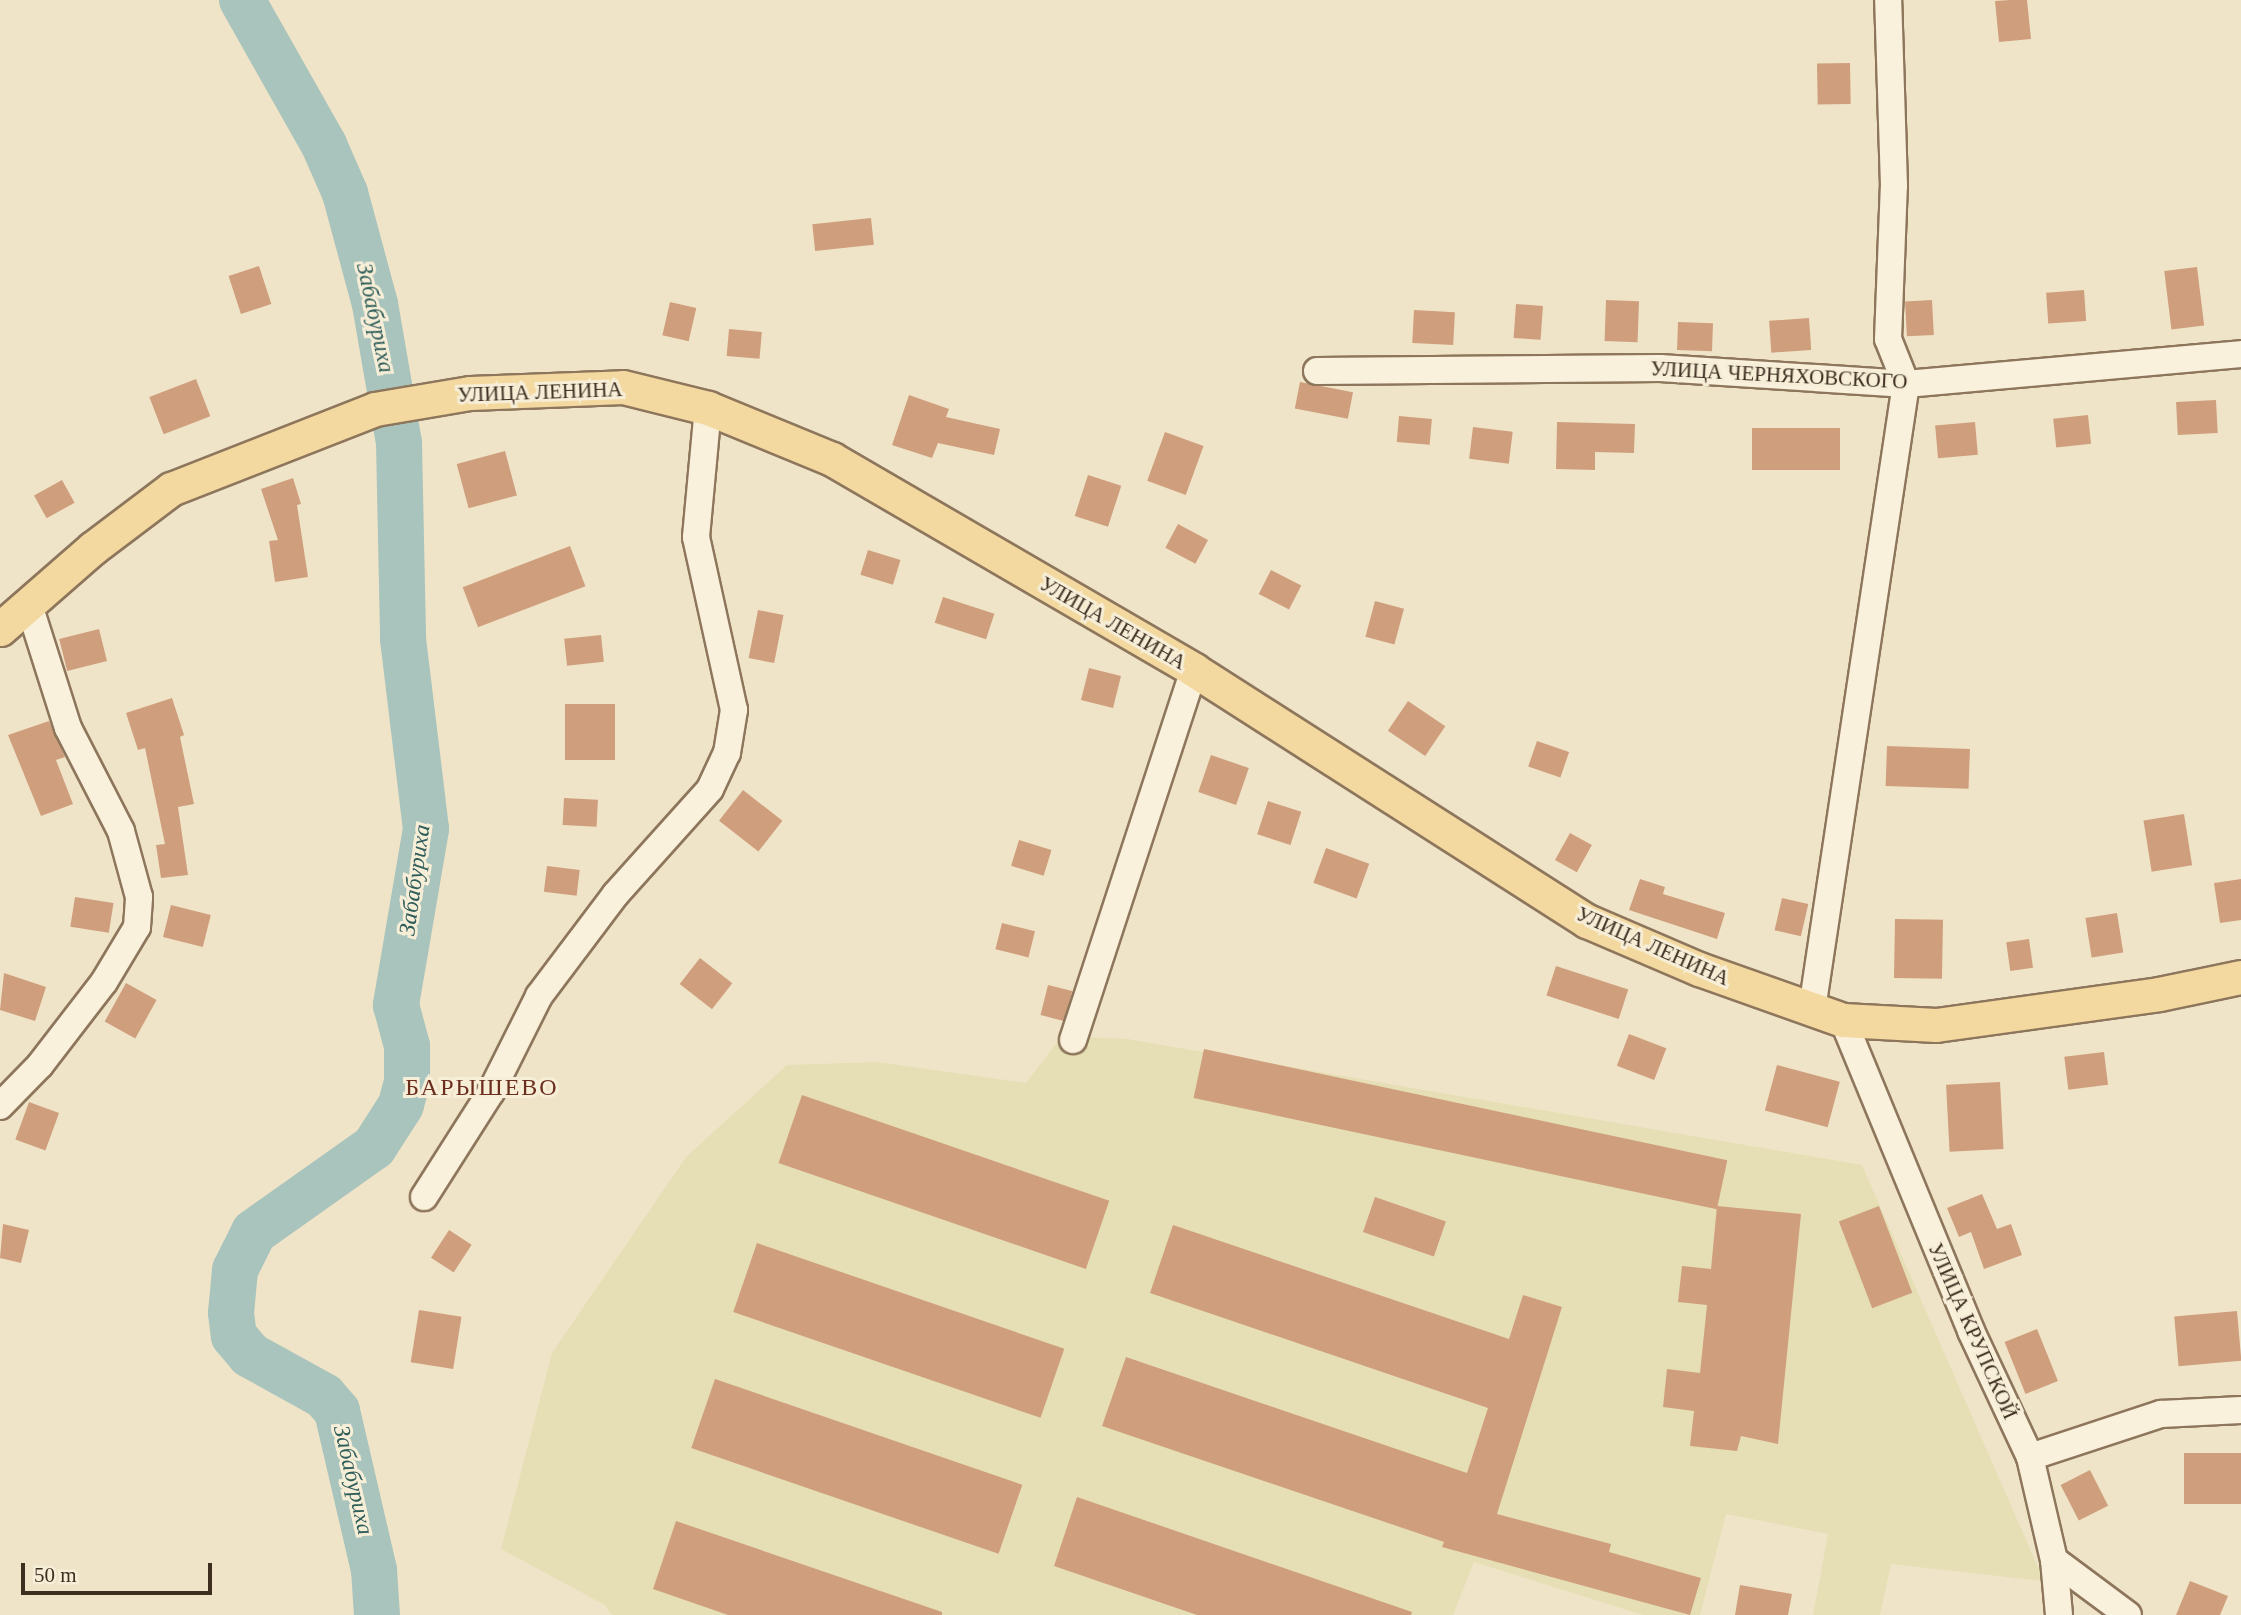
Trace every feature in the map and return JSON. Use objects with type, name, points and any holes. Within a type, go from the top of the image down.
[{"type":"main road","name":"УЛИЦА ЛЕНИНА","points":[[0,629],[93,548],[171,489],[375,410],[440,396],[623,387],[708,408],[832,459],[1194,670],[1587,921],[1699,969],[1827,1015],[1936,1025],[2159,994],[2241,977]]},
{"type":"street","points":[[1827,1015],[1906,384],[1888,340],[1894,186],[1888,0]]},
{"type":"street","name":"УЛИЦА ЧЕРНЯХОВСКОГО","points":[[1317,371],[1660,368],[1906,384],[2241,354]]},
{"type":"street","points":[[424,1197],[491,1092],[539,996],[615,895],[709,789],[727,753],[734,710],[696,537],[708,408]]},
{"type":"street","points":[[0,1106],[40,1065],[104,982],[137,927],[139,897],[121,831],[68,727],[29,605]]},
{"type":"street","points":[[1073,1040],[1194,670]]},
{"type":"street","name":"УЛИЦА КРУПСКОЙ","points":[[1827,1015],[2030,1457],[2054,1560],[2059,1615]]},
{"type":"street","points":[[2030,1457],[2161,1414],[2241,1409]]},
{"type":"street","points":[[2054,1560],[2128,1615]]},
{"type":"shaded area","points":[[1062,1036],[1127,1039],[1862,1165],[2044,1581],[1891,1564],[1880,1615],[1813,1615],[1828,1534],[1726,1514],[1700,1615],[1643,1615],[1474,1562],[1453,1615],[612,1615],[605,1605],[501,1549],[552,1353],[686,1157],[787,1065],[877,1062],[1026,1083]]},
{"type":"building","points":[[2027,0],[2031,39],[1999,42],[1995,1]]},
{"type":"building","points":[[1850,63],[1851,104],[1818,105],[1817,64]]},
{"type":"building","points":[[871,218],[874,245],[815,251],[812,224]]},
{"type":"building","points":[[259,266],[271,304],[241,314],[229,276]]},
{"type":"building","points":[[2197,267],[2204,326],[2171,330],[2164,271]]},
{"type":"building","points":[[2084,290],[2086,321],[2048,324],[2046,293]]},
{"type":"building","points":[[1606,300],[1639,301],[1638,342],[1605,341]]},
{"type":"building","points":[[1932,300],[1934,335],[1907,336],[1905,301]]},
{"type":"building","points":[[670,302],[696,308],[689,341],[662,335]]},
{"type":"building","points":[[1516,304],[1543,306],[1541,340],[1514,338]]},
{"type":"building","points":[[1414,310],[1455,312],[1453,345],[1412,343]]},
{"type":"building","points":[[1809,318],[1811,350],[1771,353],[1769,321]]},
{"type":"building","points":[[1678,322],[1713,323],[1712,351],[1677,350]]},
{"type":"building","points":[[729,329],[762,332],[760,359],[727,356]]},
{"type":"building","points":[[196,379],[210,416],[164,434],[149,397]]},
{"type":"building","points":[[1300,382],[1353,392],[1348,419],[1295,409]]},
{"type":"building","points":[[909,395],[949,409],[946,417],[1000,429],[994,455],[938,443],[932,458],[892,445]]},
{"type":"building","points":[[2216,400],[2218,433],[2178,435],[2176,402]]},
{"type":"building","points":[[2088,415],[2091,444],[2056,447],[2053,419]]},
{"type":"building","points":[[1399,416],[1432,419],[1430,445],[1397,442]]},
{"type":"building","points":[[1557,422],[1635,424],[1634,453],[1595,452],[1595,470],[1556,469]]},
{"type":"building","points":[[1975,422],[1978,455],[1938,458],[1935,425]]},
{"type":"building","points":[[1473,427],[1513,432],[1509,464],[1469,459]]},
{"type":"building","points":[[1752,428],[1840,428],[1840,470],[1752,470]]},
{"type":"building","points":[[1165,432],[1204,446],[1186,495],[1147,481]]},
{"type":"building","points":[[505,451],[517,495],[469,508],[457,464]]},
{"type":"building","points":[[1088,475],[1121,486],[1108,527],[1075,516]]},
{"type":"building","points":[[293,478],[301,504],[297,505],[308,577],[275,582],[269,541],[278,540],[261,489]]},
{"type":"building","points":[[62,480],[75,503],[47,518],[34,496]]},
{"type":"building","points":[[1178,524],[1208,540],[1195,564],[1165,548]]},
{"type":"building","points":[[570,546],[585,586],[478,627],[463,587]]},
{"type":"building","points":[[868,550],[901,560],[893,585],[860,575]]},
{"type":"building","points":[[1271,570],[1301,585],[1289,609],[1259,594]]},
{"type":"building","points":[[943,597],[994,614],[986,639],[935,623]]},
{"type":"building","points":[[1375,601],[1404,609],[1394,645],[1365,637]]},
{"type":"building","points":[[758,610],[784,615],[774,663],[749,658]]},
{"type":"building","points":[[99,629],[107,661],[67,671],[59,639]]},
{"type":"building","points":[[601,635],[604,662],[567,666],[564,639]]},
{"type":"building","points":[[1089,668],[1121,676],[1113,708],[1081,700]]},
{"type":"building","points":[[172,698],[184,735],[180,737],[194,804],[178,807],[188,875],[161,878],[156,845],[165,844],[145,748],[138,750],[126,713]]},
{"type":"building","points":[[1408,701],[1445,726],[1425,756],[1388,731]]},
{"type":"building","points":[[565,704],[615,704],[615,760],[565,760]]},
{"type":"building","points":[[49,721],[65,757],[56,760],[73,804],[41,816],[8,735]]},
{"type":"building","points":[[1537,741],[1569,752],[1560,778],[1528,767]]},
{"type":"building","points":[[1887,746],[1970,749],[1969,789],[1886,786]]},
{"type":"building","points":[[1211,755],[1249,768],[1236,805],[1198,792]]},
{"type":"building","points":[[743,790],[782,821],[758,852],[719,821]]},
{"type":"building","points":[[564,798],[598,800],[597,827],[563,825]]},
{"type":"building","points":[[1268,801],[1301,812],[1290,845],[1257,834]]},
{"type":"building","points":[[2184,814],[2192,865],[2152,872],[2144,820]]},
{"type":"building","points":[[1570,833],[1592,845],[1577,872],[1555,860]]},
{"type":"building","points":[[1019,840],[1052,850],[1044,876],[1011,866]]},
{"type":"building","points":[[1326,848],[1369,864],[1357,899],[1313,883]]},
{"type":"building","points":[[547,866],[580,870],[577,896],[544,892]]},
{"type":"building","points":[[1640,879],[1665,887],[1663,894],[1725,913],[1717,939],[1629,910]]},
{"type":"building","points":[[2241,879],[2241,920],[2220,923],[2214,883]]},
{"type":"building","points":[[75,897],[114,903],[109,933],[70,927]]},
{"type":"building","points":[[1782,898],[1808,904],[1801,936],[1775,930]]},
{"type":"building","points":[[171,905],[211,915],[203,947],[163,937]]},
{"type":"building","points":[[2117,913],[2123,953],[2092,958],[2085,918]]},
{"type":"building","points":[[1895,919],[1943,920],[1942,979],[1894,978]]},
{"type":"building","points":[[1002,923],[1035,931],[1028,957],[995,949]]},
{"type":"building","points":[[2029,939],[2033,968],[2010,971],[2006,942]]},
{"type":"building","points":[[700,958],[732,983],[712,1009],[680,984]]},
{"type":"building","points":[[1556,966],[1628,989],[1619,1019],[1546,995]]},
{"type":"building","points":[[4,973],[46,987],[35,1021],[0,1010]]},
{"type":"building","points":[[126,983],[157,1000],[135,1038],[105,1021]]},
{"type":"building","points":[[1048,985],[1072,991],[1065,1021],[1041,1015]]},
{"type":"building","points":[[1629,1034],[1666,1048],[1654,1080],[1617,1066]]},
{"type":"building","points":[[1204,1049],[1727,1160],[1717,1209],[1194,1098]]},
{"type":"building","points":[[2104,1052],[2108,1085],[2068,1090],[2064,1057]]},
{"type":"building","points":[[1777,1065],[1840,1082],[1828,1127],[1765,1110]]},
{"type":"building","points":[[2000,1082],[2004,1149],[1950,1152],[1946,1085]]},
{"type":"building","points":[[802,1095],[1109,1201],[1086,1269],[779,1163]]},
{"type":"building","points":[[29,1102],[59,1113],[45,1151],[15,1140]]},
{"type":"building","points":[[1982,1194],[1997,1229],[2011,1224],[2022,1255],[1984,1269],[1971,1232],[1959,1237],[1947,1208]]},
{"type":"building","points":[[1375,1197],[1446,1221],[1434,1256],[1363,1232]]},
{"type":"building","points":[[1717,1206],[1801,1214],[1778,1444],[1741,1436],[1737,1451],[1690,1446],[1694,1411],[1663,1407],[1667,1369],[1700,1373],[1707,1305],[1678,1302],[1682,1266],[1711,1269]]},
{"type":"building","points":[[1879,1206],[1912,1293],[1872,1308],[1839,1221]]},
{"type":"building","points":[[3,1224],[29,1230],[21,1263],[0,1258]]},
{"type":"building","points":[[1173,1225],[1509,1339],[1523,1295],[1562,1307],[1497,1514],[1611,1544],[1609,1552],[1701,1578],[1690,1615],[1442,1547],[1444,1542],[1102,1426],[1126,1357],[1467,1473],[1488,1408],[1150,1293]]},
{"type":"building","points":[[449,1230],[472,1245],[454,1272],[431,1258]]},
{"type":"building","points":[[757,1243],[1064,1349],[1041,1418],[733,1312]]},
{"type":"building","points":[[419,1310],[461,1317],[453,1369],[411,1362]]},
{"type":"building","points":[[2237,1311],[2241,1361],[2179,1366],[2174,1316]]},
{"type":"building","points":[[2037,1329],[2058,1381],[2026,1394],[2005,1342]]},
{"type":"building","points":[[715,1379],[1022,1485],[999,1554],[691,1448]]},
{"type":"building","points":[[2184,1453],[2241,1453],[2241,1504],[2184,1504]]},
{"type":"building","points":[[2090,1470],[2108,1506],[2079,1521],[2061,1485]]},
{"type":"building","points":[[1077,1497],[1412,1612],[1411,1615],[1197,1615],[1054,1566]]},
{"type":"building","points":[[676,1521],[942,1612],[942,1615],[728,1615],[653,1589]]},
{"type":"building","points":[[2190,1581],[2228,1596],[2220,1615],[2176,1615]]},
{"type":"building","points":[[1740,1585],[1792,1594],[1788,1615],[1735,1615]]},
{"type":"waterway","name":"Забабуриха","points":[[242,0],[324,145],[345,193],[375,304],[399,443],[403,639],[426,829],[396,1005],[407,1046],[407,1082],[401,1105],[374,1147],[254,1232],[235,1270],[231,1313],[234,1336],[250,1355],[324,1396],[337,1411],[374,1570],[377,1615]]},
{"type":"district","name":"БАРЫШЕВО","points":[[482,1088]]}]
